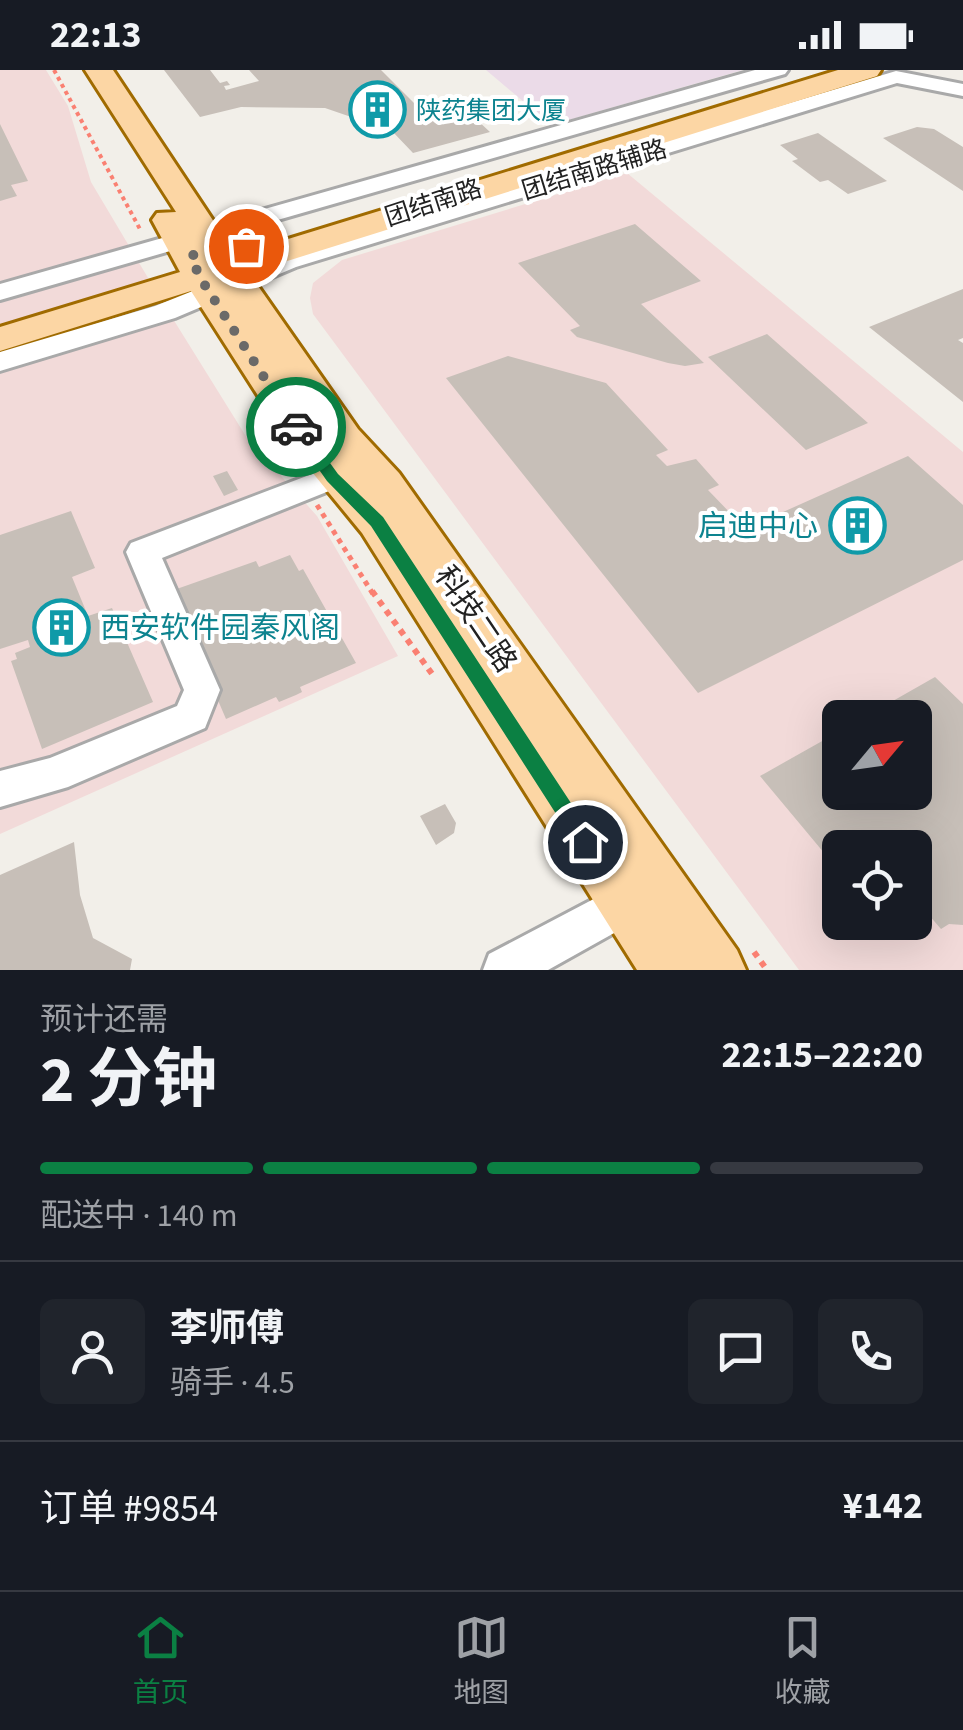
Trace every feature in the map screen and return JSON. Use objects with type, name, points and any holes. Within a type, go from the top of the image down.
[{"type":"main road","name":"科技二路","points":[[76,70],[203,261],[384,484],[717,970]]},
{"type":"main road","name":"科技二路","points":[[100,70],[284,410],[319,483],[377,522],[670,970]]},
{"type":"main road","name":"团结南路","points":[[0,338],[203,261],[830,70]]},
{"type":"main road","name":"团结南路","points":[[0,312],[203,261],[867,70]]},
{"type":"street","name":"团结南路辅路","points":[[0,362],[165,312],[203,261],[778,70]]},
{"type":"street","points":[[944,70],[963,81]]},
{"type":"street","name":"团结南路辅路","points":[[0,292],[203,261],[287,262],[896,77],[963,90]]},
{"type":"street","points":[[0,789],[54,775],[192,717],[202,690],[143,552],[319,483]]},
{"type":"street","points":[[505,970],[626,904]]},
{"type":"path","points":[[54,70],[203,261]]},
{"type":"path","points":[[319,483],[388,616],[445,690]]},
{"type":"shaded area","points":[[0,70],[46,70],[68,106],[91,182],[160,298],[247,438],[317,516],[398,656],[0,834]]},
{"type":"shaded area","points":[[486,70],[743,70],[551,125]]},
{"type":"shaded area","points":[[627,173],[963,452],[963,970],[799,970],[313,314],[313,283],[342,260]]},
{"type":"building","name":"陕药集团大厦","points":[[164,70],[210,70],[220,83],[227,81],[230,85],[224,86],[226,90],[259,81],[249,70],[381,70],[432,121],[448,116],[443,112],[463,107],[490,132],[413,153],[392,131],[325,108],[241,107],[200,117]]},
{"type":"building","points":[[0,124],[28,181],[11,185],[17,196],[0,201]]},
{"type":"building","points":[[917,127],[934,129],[963,147],[963,191],[883,138]]},
{"type":"building","points":[[818,133],[887,181],[848,194],[828,180],[820,182],[792,161],[798,159],[780,145]]},
{"type":"building","points":[[635,224],[701,281],[641,304],[704,363],[668,363],[577,337],[570,330],[580,326],[518,263]]},
{"type":"building","points":[[963,289],[963,338],[958,340],[963,343],[963,402],[869,327]]},
{"type":"building","points":[[767,334],[868,423],[806,450],[708,357]]},
{"type":"building","name":"启迪中心","points":[[508,356],[606,383],[668,450],[656,455],[667,466],[696,459],[719,485],[708,490],[736,519],[734,534],[908,456],[963,505],[963,560],[698,693],[446,378]]},
{"type":"building","points":[[227,471],[238,490],[224,496],[213,476]]},
{"type":"building","name":"西安软件园秦风阁","points":[[71,511],[95,568],[72,577],[88,616],[112,608],[153,702],[42,749],[11,661],[17,659],[15,653],[30,647],[28,640],[0,649],[0,535]]},
{"type":"building","points":[[290,555],[299,571],[303,569],[356,663],[300,687],[302,692],[296,695],[279,702],[276,697],[226,719],[171,591],[256,561],[259,567]]},
{"type":"building","points":[[935,677],[963,704],[963,925],[949,924],[941,929],[932,919],[932,830],[822,830],[822,850],[760,776],[822,741],[822,810],[932,810],[932,700],[895,700]]},
{"type":"building","points":[[445,804],[456,823],[454,833],[436,845],[420,816]]},
{"type":"building","points":[[74,842],[80,895],[93,938],[132,959],[130,970],[0,970],[0,875]]},
{"type":"way so far","points":[[246,246],[222,254],[191,255],[199,276],[296,427]]},
{"type":"place","name":"陕药集团大厦","points":[[377,110]]},
{"type":"place","name":"启迪中心","points":[[857,526]]},
{"type":"place","name":"西安软件园秦风阁","points":[[61,628]]},
{"type":"route","points":[[296,427],[332,478],[377,522],[585,842]]}]
